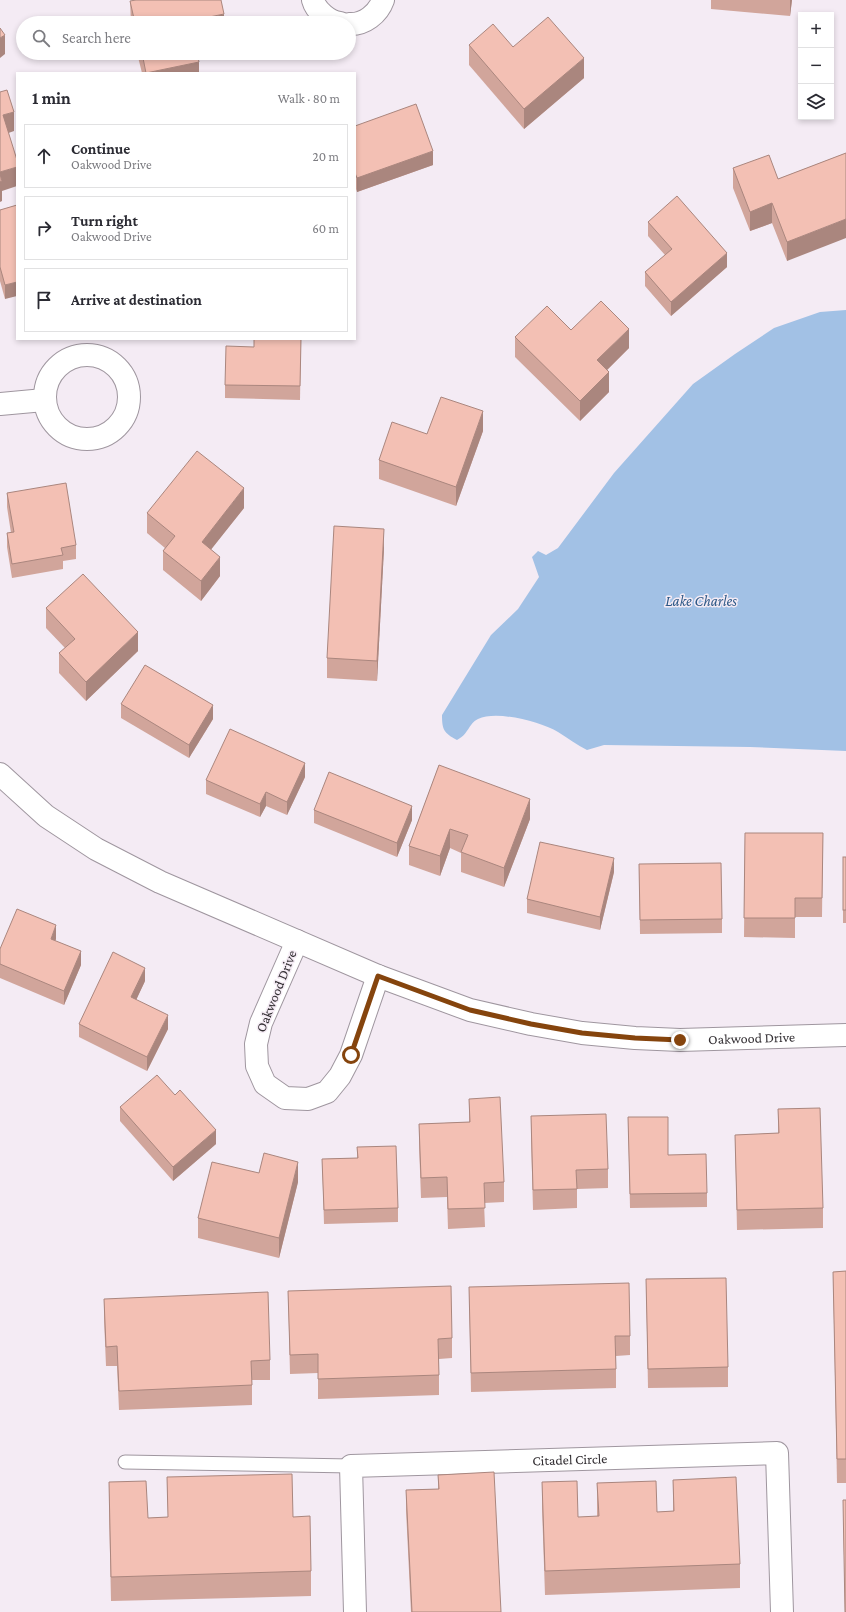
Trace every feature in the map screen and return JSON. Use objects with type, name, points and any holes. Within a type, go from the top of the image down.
[{"type":"street","points":[[313,0],[314,4],[325,16]]},
{"type":"street","points":[[356,22],[366,20],[377,12],[383,0]]},
{"type":"street","points":[[0,404],[44,400]]},
{"type":"street","name":"Oakwood Drive","points":[[0,774],[46,816],[96,849],[160,882],[378,976],[470,1010],[531,1024],[582,1033],[635,1038],[680,1040],[846,1036]]},
{"type":"street","name":"Oakwood Drive","points":[[297,941],[261,1023],[256,1044],[257,1066],[265,1084],[285,1098],[308,1099],[327,1092],[340,1076],[351,1055],[378,976]]},
{"type":"street","name":"Citadel Circle","points":[[351,1466],[777,1453],[782,1612]]},
{"type":"street","points":[[351,1466],[355,1612]]},
{"type":"lane","points":[[125,1462],[351,1466]]},
{"type":"water","name":"Lake Charles","points":[[846,310],[846,751],[750,747],[604,745],[587,750],[558,732],[541,724],[519,718],[496,716],[478,719],[461,738],[457,740],[449,735],[443,728],[442,715],[491,635],[518,609],[539,577],[532,557],[538,551],[546,555],[558,548],[614,473],[693,384],[774,328],[820,312]]},
{"type":"building","points":[[221,0],[224,14],[214,16],[133,16],[130,1]]},
{"type":"building","points":[[548,17],[584,58],[524,109],[469,45],[493,24],[513,47]]},
{"type":"building","points":[[0,28],[5,35],[0,38]]},
{"type":"building","points":[[143,60],[199,60],[199,62],[151,72],[146,72]]},
{"type":"building","points":[[7,90],[14,112],[3,115],[16,157],[16,167],[0,172],[0,92]]},
{"type":"building","points":[[416,104],[433,151],[357,178],[356,126]]},
{"type":"building","points":[[846,153],[846,219],[787,242],[772,203],[750,212],[733,168],[769,155],[778,179]]},
{"type":"building","points":[[677,196],[727,253],[671,302],[645,272],[672,249],[648,222]]},
{"type":"building","points":[[16,205],[16,282],[5,285],[0,267],[0,210]]},
{"type":"building","points":[[601,301],[629,329],[597,360],[609,372],[580,401],[515,337],[547,306],[571,330]]},
{"type":"building","points":[[254,340],[301,340],[300,386],[225,385],[226,346],[254,347]]},
{"type":"building","points":[[441,397],[483,411],[456,487],[379,460],[392,422],[427,434]]},
{"type":"building","points":[[197,451],[244,488],[202,542],[220,557],[201,581],[163,551],[175,536],[147,513]]},
{"type":"building","points":[[66,483],[76,545],[61,548],[63,555],[12,564],[7,533],[14,532],[7,493]]},
{"type":"building","points":[[334,526],[384,529],[377,661],[327,658]]},
{"type":"building","points":[[83,574],[138,632],[86,682],[59,653],[75,639],[46,608]]},
{"type":"building","points":[[145,665],[213,705],[189,745],[121,704]]},
{"type":"building","points":[[230,729],[305,763],[287,802],[266,792],[260,804],[206,780]]},
{"type":"building","points":[[439,765],[530,799],[504,868],[461,852],[468,835],[450,829],[440,856],[409,846]]},
{"type":"building","points":[[329,772],[412,806],[397,843],[314,810]]},
{"type":"building","points":[[745,833],[823,833],[822,898],[795,898],[795,918],[744,918]]},
{"type":"building","points":[[540,842],[614,858],[600,917],[527,899]]},
{"type":"building","points":[[843,857],[846,857],[846,910],[843,910]]},
{"type":"building","points":[[721,863],[722,919],[640,920],[639,864]]},
{"type":"building","points":[[17,909],[56,925],[51,939],[81,951],[64,991],[0,964],[0,949]]},
{"type":"building","points":[[113,952],[145,968],[131,997],[168,1015],[147,1057],[79,1024]]},
{"type":"building","points":[[157,1075],[175,1095],[180,1090],[216,1130],[173,1167],[120,1107]]},
{"type":"building","points":[[500,1097],[504,1182],[484,1183],[485,1208],[448,1209],[447,1177],[421,1178],[419,1124],[470,1122],[469,1099]]},
{"type":"building","points":[[820,1108],[823,1208],[737,1210],[735,1135],[779,1133],[778,1109]]},
{"type":"building","points":[[606,1114],[608,1169],[576,1170],[577,1189],[533,1190],[531,1116]]},
{"type":"building","points":[[628,1117],[668,1117],[668,1155],[706,1154],[707,1193],[630,1194]]},
{"type":"building","points":[[396,1146],[398,1208],[324,1210],[322,1159],[358,1158],[357,1147]]},
{"type":"building","points":[[264,1153],[298,1162],[279,1238],[198,1218],[212,1162],[259,1173]]},
{"type":"building","points":[[846,1271],[846,1459],[837,1459],[833,1272]]},
{"type":"building","points":[[726,1278],[728,1367],[648,1369],[646,1279]]},
{"type":"building","points":[[629,1283],[630,1336],[615,1336],[616,1369],[471,1373],[469,1287]]},
{"type":"building","points":[[451,1286],[452,1338],[438,1339],[439,1375],[318,1379],[318,1354],[290,1355],[288,1291]]},
{"type":"building","points":[[268,1292],[270,1360],[251,1361],[252,1385],[119,1391],[117,1346],[106,1347],[104,1299]]},
{"type":"building","points":[[494,1472],[501,1612],[412,1612],[406,1490],[439,1489],[438,1475]]},
{"type":"building","points":[[292,1474],[293,1517],[310,1516],[311,1571],[111,1577],[109,1482],[146,1481],[148,1518],[168,1517],[167,1477]]},
{"type":"building","points":[[736,1477],[740,1564],[545,1571],[542,1482],[577,1481],[578,1517],[599,1516],[597,1483],[656,1481],[657,1512],[674,1511],[673,1480]]},
{"type":"building","points":[[843,1500],[846,1500],[846,1612],[845,1612]]},
{"type":"route","points":[[351,1055],[378,976],[470,1010],[531,1024],[582,1033],[635,1038],[680,1040]]}]
